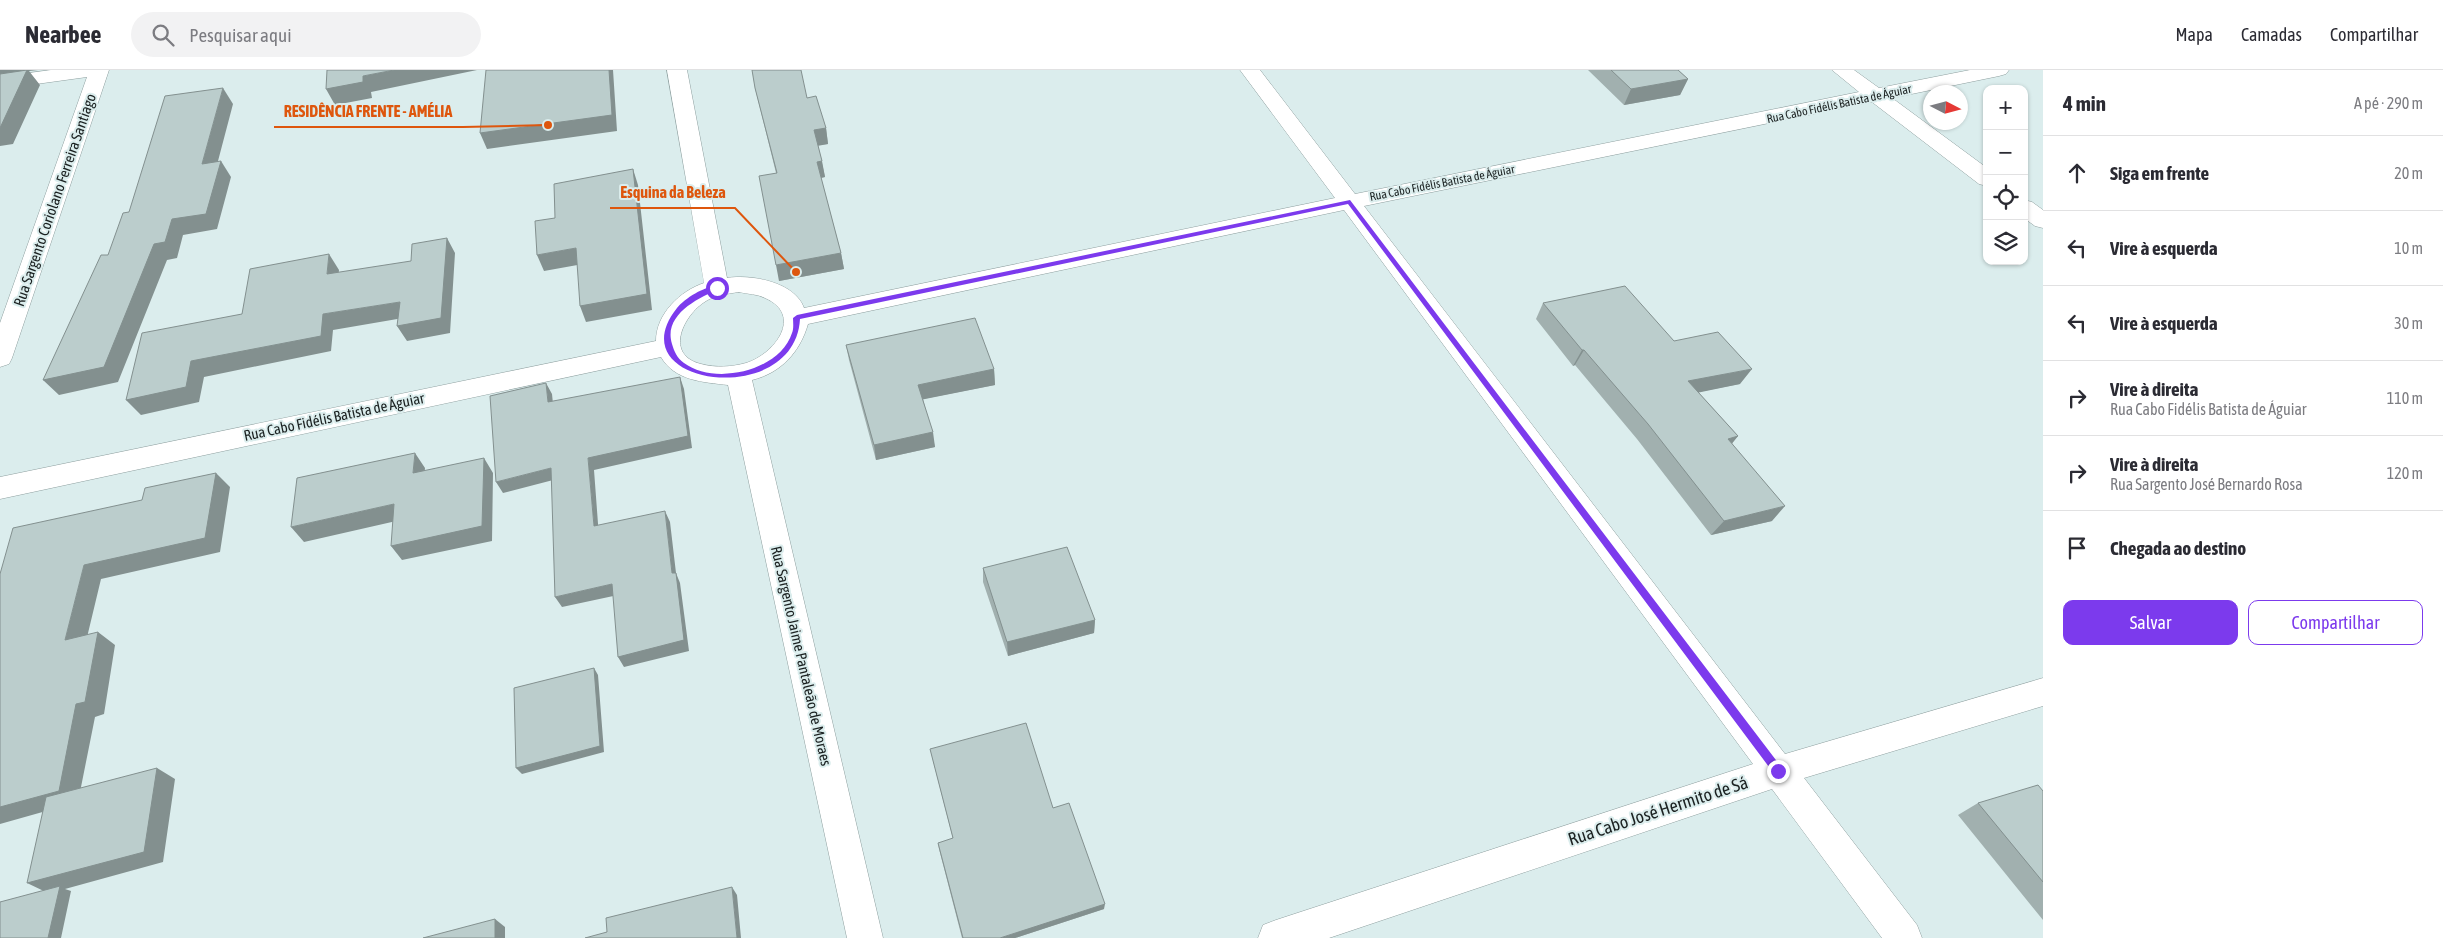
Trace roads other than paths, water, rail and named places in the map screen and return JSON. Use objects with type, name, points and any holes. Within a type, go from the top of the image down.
[{"type":"street","points":[[0,82],[92,70]]},
{"type":"street","name":"Rua Sargento Coriolano Ferreira Santiago","points":[[0,358],[99,70]]},
{"type":"street","points":[[677,70],[717,288]]},
{"type":"street","points":[[1250,70],[1904,938]]},
{"type":"street","points":[[1842,70],[1983,176]]},
{"type":"street","name":"Rua Cabo Fidélis Batista de Águiar","points":[[797,318],[1350,202],[1999,70]]},
{"type":"street","points":[[2028,210],[2043,221]]},
{"type":"street","points":[[739,284],[760,286],[778,293],[791,304],[797,318],[796,332],[789,346],[776,359],[758,369],[738,375],[717,376],[697,372],[681,365],[671,353],[666,338],[670,322],[681,308],[697,296],[717,288],[739,284]]},
{"type":"street","name":"Rua Cabo Fidélis Batista de Águiar","points":[[0,488],[669,347]]},
{"type":"street","name":"Rua Sargento Jaime Pantaleão de Moraes","points":[[738,375],[865,938]]},
{"type":"street","name":"Rua Cabo José Hermito de Sá","points":[[1276,938],[1778,771],[2043,692]]},
{"type":"place","name":"RESIDÊNCIA FRENTE - AMÉLIA","points":[[548,125]]},
{"type":"place","name":"Esquina da Beleza","points":[[796,272]]}]
